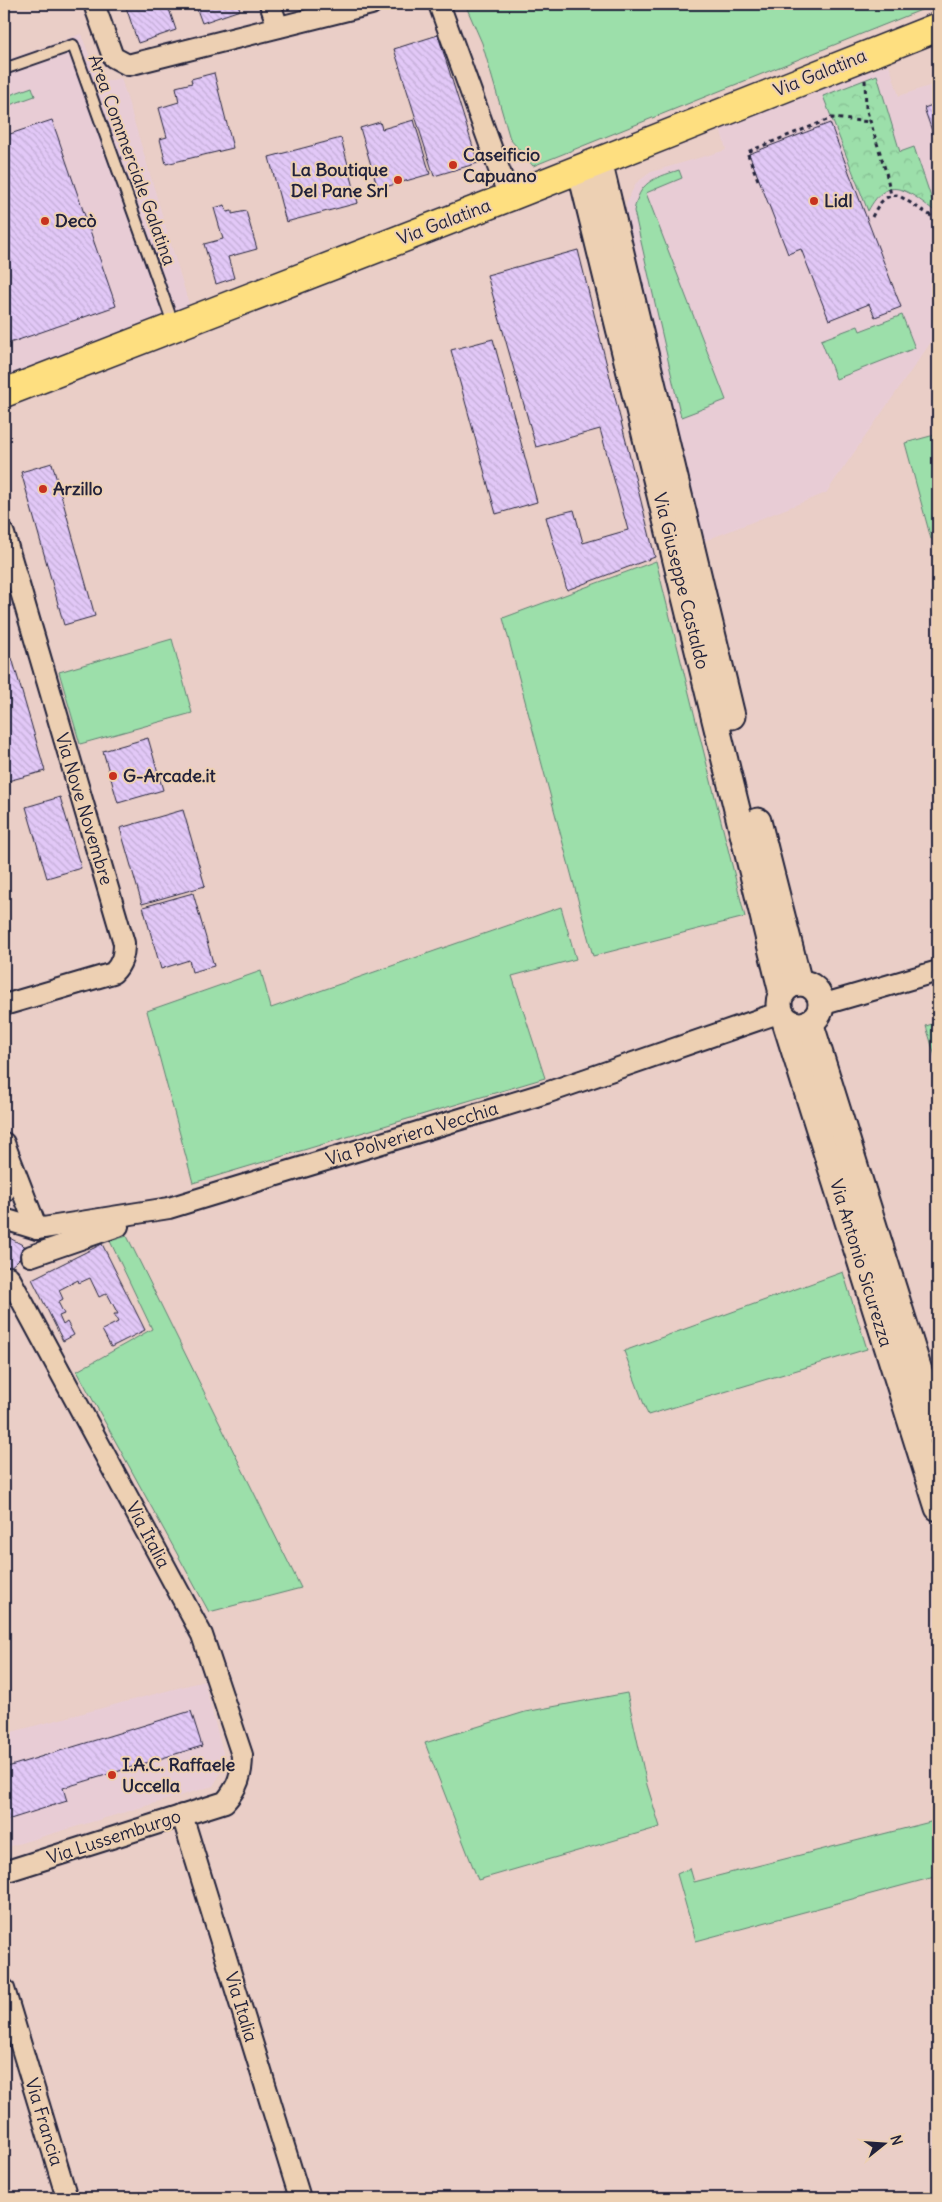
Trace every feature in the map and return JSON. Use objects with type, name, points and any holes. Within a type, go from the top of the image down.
[{"type":"main road","name":"Via Galatina","points":[[4,393],[509,197],[938,27]]},
{"type":"street","points":[[94,4],[112,57],[128,65],[371,4]]},
{"type":"street","points":[[270,4],[278,27]]},
{"type":"street","points":[[439,4],[509,197]]},
{"type":"street","points":[[897,43],[938,40]]},
{"type":"street","name":"Via Giuseppe Castaldo","points":[[590,165],[751,795],[787,1002]]},
{"type":"street","name":"Via Nove Novembre","points":[[4,534],[124,943],[124,953],[120,966],[113,973],[4,1005]]},
{"type":"street","points":[[787,1002],[796,1025],[815,1014],[938,971]]},
{"type":"street","name":"Via Antonio Sicurezza","points":[[938,1431],[815,1014],[820,998],[812,987],[787,1002],[938,1508]]},
{"type":"street","name":"Via Polveriera Vecchia","points":[[37,1229],[169,1208],[546,1093],[787,1002]]},
{"type":"street","points":[[4,1143],[37,1229],[31,1256]]},
{"type":"street","points":[[4,1192],[14,1171]]},
{"type":"street","points":[[6,1280],[31,1256],[169,1208]]},
{"type":"street","points":[[4,1219],[37,1229]]},
{"type":"street","name":"Via Italia","points":[[6,1280],[202,1635],[242,1755],[242,1772],[236,1789],[225,1802]]},
{"type":"street","name":"Via Lussemburgo","points":[[4,1872],[225,1802]]},
{"type":"street","name":"Via Italia","points":[[182,1815],[300,2198]]},
{"type":"street","name":"Via Francia","points":[[4,1989],[67,2198]]},
{"type":"lane","name":"Area Commerciale Galatina","points":[[4,69],[74,45],[174,327]]},
{"type":"path","points":[[865,73],[866,108],[886,172],[891,195]]},
{"type":"path","points":[[758,180],[747,152],[832,118],[870,122]]},
{"type":"path","points":[[872,217],[879,204],[891,195],[898,195],[936,219]]},
{"type":"shaded area","points":[[81,34],[100,83],[121,78],[198,334],[4,409],[4,61]]},
{"type":"shaded area","points":[[889,64],[899,96],[938,83],[938,332],[826,493],[704,541],[627,224],[626,204],[636,183],[651,172],[726,150],[720,127]]},
{"type":"shaded area","points":[[4,533],[24,603],[4,609]]},
{"type":"shaded area","name":"I.A.C. Raffaele Uccella","points":[[204,1681],[226,1764],[213,1786],[4,1848],[4,1734]]},
{"type":"green space","points":[[465,4],[936,4],[533,166],[510,139],[482,43]]},
{"type":"green space","points":[[877,75],[900,152],[914,147],[936,212],[917,198],[900,189],[884,192],[876,199],[868,211],[823,96]]},
{"type":"green space","points":[[32,87],[35,96],[4,107],[4,97]]},
{"type":"green space","points":[[679,170],[682,178],[646,193],[726,400],[681,417],[634,211],[644,187],[654,179]]},
{"type":"green space","points":[[902,315],[915,348],[836,379],[821,340],[858,326],[860,331]]},
{"type":"green space","points":[[938,434],[938,537],[931,539],[905,443]]},
{"type":"green space","points":[[656,561],[745,917],[593,956],[503,618]]},
{"type":"green space","points":[[172,639],[192,713],[80,744],[59,672]]},
{"type":"green space","points":[[561,907],[576,959],[512,976],[545,1078],[193,1183],[147,1011],[261,971],[271,1008]]},
{"type":"green space","points":[[938,1022],[938,1066],[926,1026]]},
{"type":"green space","points":[[127,1236],[301,1588],[209,1612],[77,1371],[152,1329],[110,1241]]},
{"type":"green space","points":[[843,1272],[867,1349],[648,1415],[624,1351]]},
{"type":"green space","points":[[627,1693],[647,1785],[660,1827],[478,1880],[425,1743],[525,1712]]},
{"type":"green space","points":[[938,1820],[938,1876],[696,1941],[677,1874],[690,1868],[694,1882]]},
{"type":"building","points":[[125,4],[174,4],[168,6],[176,30],[138,43]]},
{"type":"building","points":[[195,4],[238,4],[240,10],[202,23]]},
{"type":"building","points":[[438,35],[478,163],[434,176],[394,49]]},
{"type":"building","points":[[214,73],[233,148],[166,164],[160,139],[167,137],[159,108],[179,102],[176,87],[192,83],[191,79]]},
{"type":"building","points":[[938,103],[938,148],[924,108]]},
{"type":"building","name":"Decò","points":[[52,120],[116,306],[4,345],[4,136]]},
{"type":"building","points":[[414,120],[430,174],[378,189],[360,128],[380,122],[382,129]]},
{"type":"building","name":"Lidl","points":[[830,123],[901,307],[875,317],[869,304],[829,320],[801,249],[788,254],[749,154]]},
{"type":"building","points":[[341,138],[358,203],[286,222],[269,157]]},
{"type":"building","points":[[225,205],[227,212],[232,211],[232,214],[246,211],[257,249],[228,257],[234,278],[216,284],[204,244],[223,239],[214,208]]},
{"type":"building","points":[[578,250],[655,557],[567,590],[546,517],[574,510],[583,543],[628,530],[600,429],[536,447],[487,275]]},
{"type":"building","points":[[493,339],[537,502],[496,514],[451,350]]},
{"type":"building","points":[[52,463],[95,616],[64,625],[21,472]]},
{"type":"building","points":[[12,658],[45,771],[4,782],[4,660]]},
{"type":"building","points":[[148,738],[163,790],[118,803],[103,751]]},
{"type":"building","points":[[60,797],[81,868],[47,878],[26,807]]},
{"type":"building","points":[[183,810],[205,886],[142,904],[120,828]]},
{"type":"building","points":[[193,893],[214,966],[192,972],[189,960],[161,969],[143,907]]},
{"type":"building","points":[[4,1235],[30,1249],[4,1273]]},
{"type":"building","points":[[102,1244],[145,1330],[111,1347],[102,1330],[118,1322],[114,1314],[118,1314],[107,1293],[99,1297],[90,1278],[79,1283],[78,1280],[59,1290],[63,1299],[58,1302],[64,1314],[59,1316],[63,1325],[67,1322],[74,1335],[63,1341],[32,1279]]},
{"type":"building","points":[[191,1711],[202,1746],[63,1788],[67,1801],[4,1821],[4,1768]]},
{"type":"place","name":"Caseificio Capuano","points":[[453,165]]},
{"type":"place","name":"La Boutique Del Pane Srl","points":[[398,180]]},
{"type":"place","name":"Lidl","points":[[814,201]]},
{"type":"place","name":"Decò","points":[[45,221]]},
{"type":"place","name":"Arzillo","points":[[43,489]]},
{"type":"place","name":"G-Arcade.it","points":[[113,776]]},
{"type":"place","name":"I.A.C. Raffaele Uccella","points":[[112,1775]]}]
